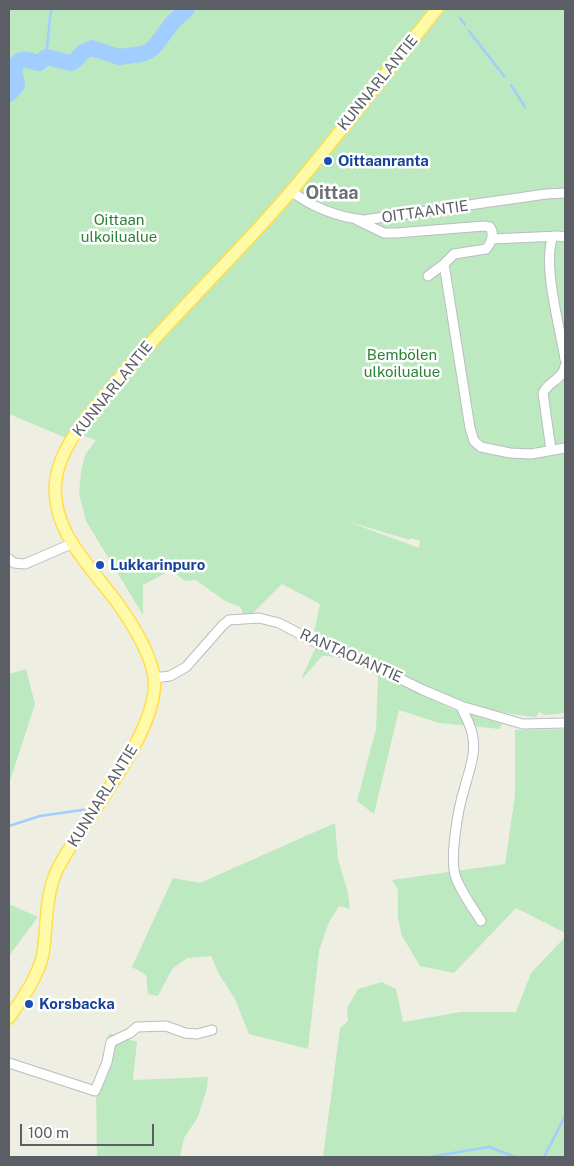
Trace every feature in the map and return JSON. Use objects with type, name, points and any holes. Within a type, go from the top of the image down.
[{"type":"main road","name":"KUNNARLANTIE","points":[[9,1018],[29,987],[40,964],[49,898],[56,872],[138,740],[153,694],[154,678],[144,645],[130,622],[71,544],[58,507],[56,481],[60,465],[71,440],[86,419],[144,350],[291,191],[437,9]]},
{"type":"street","name":"OITTAANTIE","points":[[291,191],[320,208],[364,220],[546,194],[565,193]]},
{"type":"street","points":[[355,219],[384,233],[490,227],[492,239],[486,249],[454,254],[428,276]]},
{"type":"street","points":[[553,236],[550,246],[550,273],[565,359]]},
{"type":"street","points":[[492,239],[565,237]]},
{"type":"street","points":[[444,264],[470,428],[474,441],[481,448],[510,453],[531,454],[565,448]]},
{"type":"street","points":[[551,450],[543,393],[562,374],[565,366]]},
{"type":"street","points":[[9,559],[25,564],[71,544]]},
{"type":"street","name":"RANTAOJANTIE","points":[[154,678],[170,676],[186,667],[229,620],[259,618],[279,623],[317,643],[362,660],[423,690],[461,706],[523,724],[565,723]]},
{"type":"street","points":[[461,706],[474,738],[472,764],[461,800],[454,857],[456,876],[481,921]]},
{"type":"street","points":[[9,1063],[95,1091],[111,1042],[130,1033],[137,1027],[166,1026],[185,1034],[198,1034],[212,1030]]},
{"type":"green space","points":[[9,9],[565,9],[565,713],[545,715],[539,712],[536,717],[503,712],[454,698],[407,679],[365,657],[329,643],[319,637],[314,633],[320,604],[282,584],[253,613],[244,615],[240,607],[225,601],[196,580],[185,581],[171,570],[143,585],[143,615],[86,521],[79,494],[81,471],[85,455],[96,440],[84,436],[64,437],[9,414]],"holes":[[[346,521],[410,540],[411,538],[420,541],[419,548]]]},
{"type":"green space","points":[[316,647],[354,659],[452,709],[502,724],[500,729],[439,723],[399,710],[374,814],[357,801],[376,729],[378,677],[352,662],[337,657],[322,656],[303,678]]},
{"type":"green space","points":[[26,669],[35,704],[9,784],[9,674]]},
{"type":"green space","points":[[565,729],[565,933],[516,908],[454,973],[420,966],[402,936],[398,919],[398,890],[392,880],[505,864],[515,795],[515,730]]},
{"type":"green space","points":[[335,823],[338,859],[348,893],[350,909],[339,906],[329,922],[319,951],[308,1049],[249,1034],[235,999],[219,974],[211,956],[187,958],[172,969],[158,996],[148,994],[146,975],[132,967],[173,878],[200,883]]},
{"type":"green space","points":[[9,904],[38,917],[9,956]]},
{"type":"green space","points":[[565,937],[565,1157],[323,1157],[340,1028],[348,1021],[347,1008],[358,989],[382,982],[396,989],[403,1022],[461,1012],[516,1012],[531,973]]},
{"type":"green space","points":[[109,1033],[137,1042],[133,1080],[208,1077],[207,1088],[198,1117],[184,1138],[180,1157],[97,1157],[96,1084]]},
{"type":"waterway","points":[[46,57],[51,9]]},
{"type":"waterway","points":[[9,94],[17,85],[14,67],[19,61],[25,60],[39,63],[46,57],[71,63],[83,52],[92,48],[119,57],[142,54],[155,46],[173,22],[187,9]]},
{"type":"waterway","points":[[460,18],[465,25]]},
{"type":"waterway","points":[[469,31],[504,76]]},
{"type":"waterway","points":[[9,61],[19,61]]},
{"type":"waterway","points":[[511,85],[525,107]]},
{"type":"waterway","points":[[9,826],[40,816],[89,809]]},
{"type":"waterway","points":[[544,1157],[565,1116]]},
{"type":"waterway","points":[[429,1157],[489,1147],[515,1157]]},
{"type":"place","name":"Oittaanranta","points":[[328,161]]},
{"type":"place","name":"Lukkarinpuro","points":[[100,565]]},
{"type":"place","name":"Korsbacka","points":[[29,1004]]},
{"type":"district","name":"Oittaa","points":[[332,193]]},
{"type":"park label","name":"Oittaan ulkoilualue","points":[[119,228]]},
{"type":"park label","name":"Bembölen ulkoilualue","points":[[402,364]]}]
